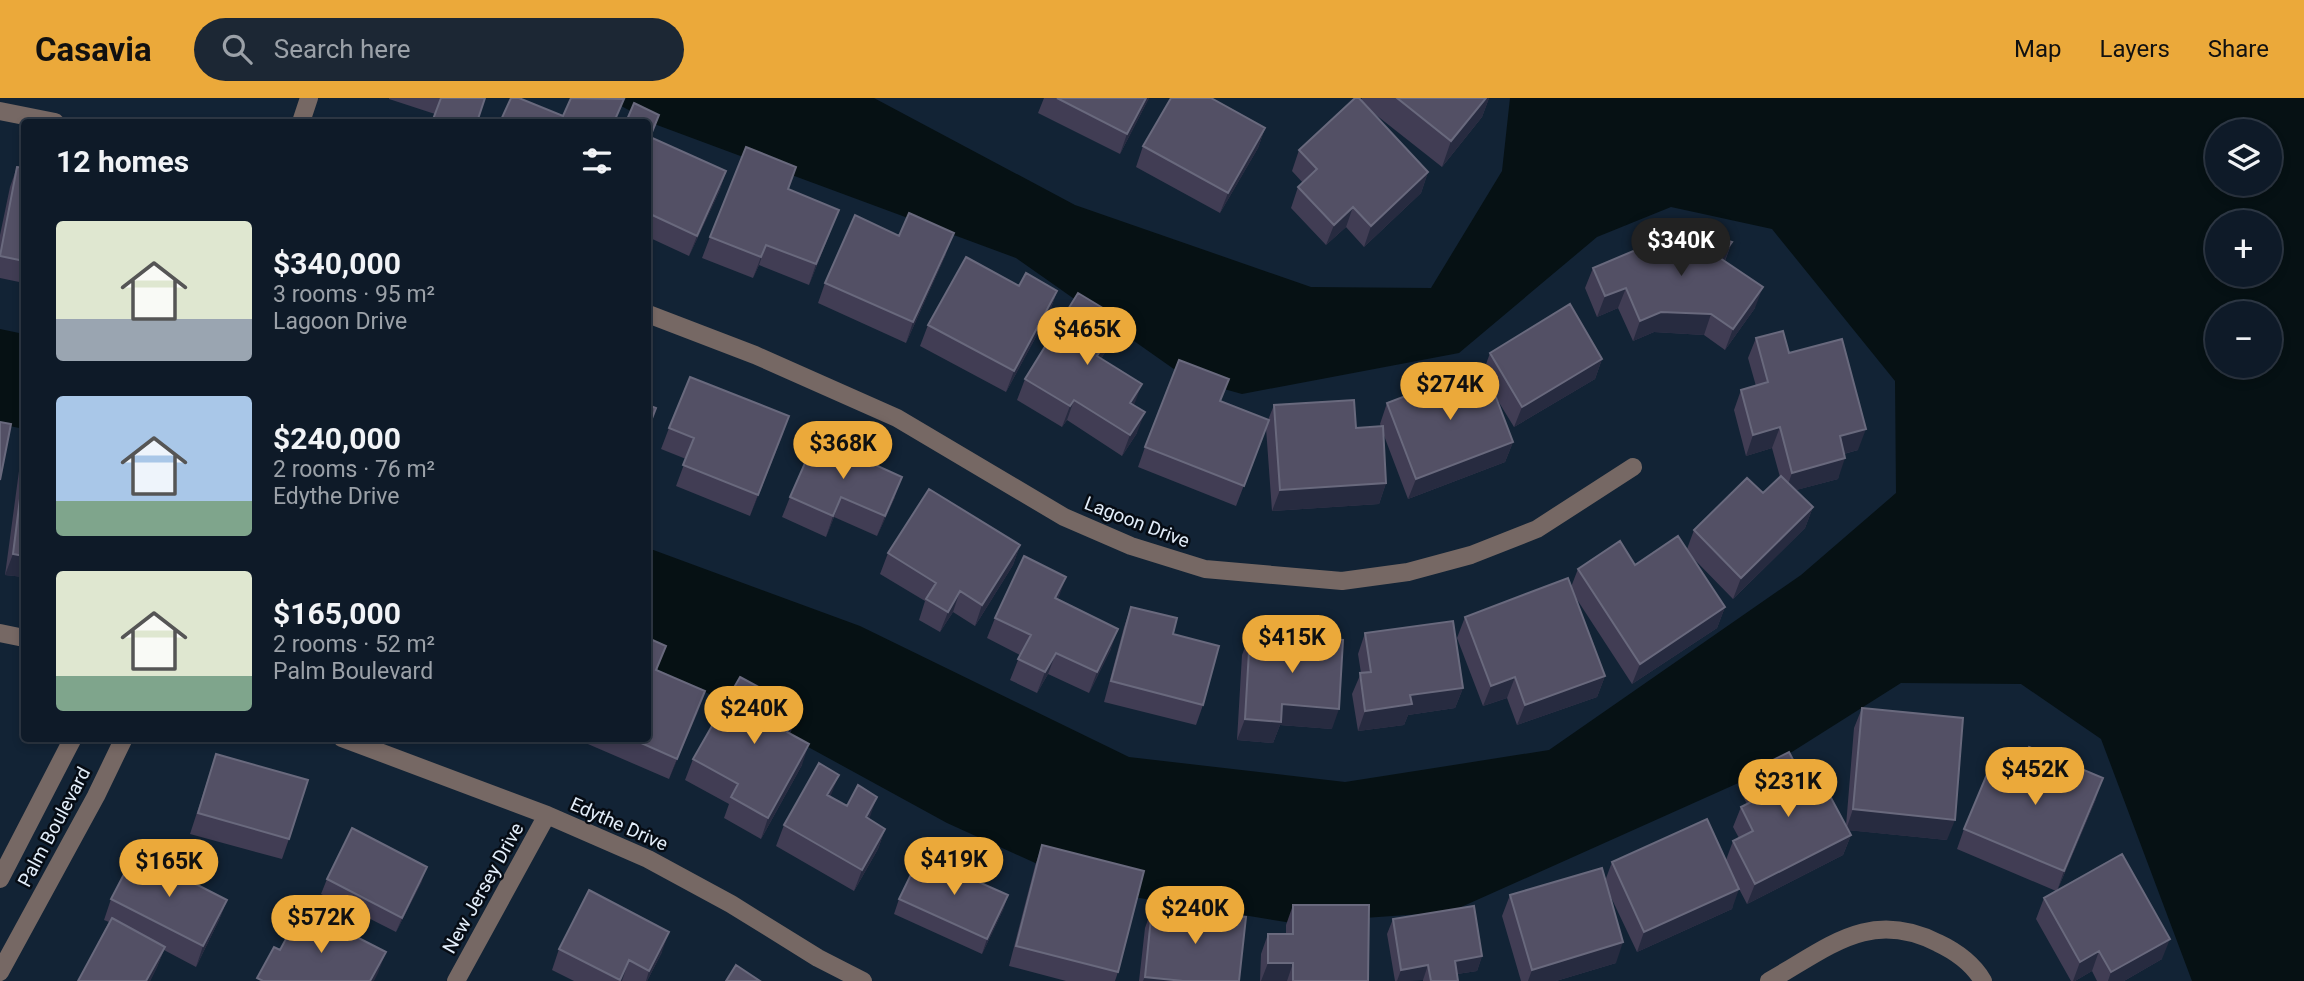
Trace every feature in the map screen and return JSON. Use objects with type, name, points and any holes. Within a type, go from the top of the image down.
[{"type":"street","points":[[302,119],[309,98]]},
{"type":"street","points":[[0,111],[40,119]]},
{"type":"street","name":"Lagoon Drive","points":[[651,315],[755,355],[897,418],[1064,517],[1131,546],[1205,569],[1342,581],[1408,572],[1471,555],[1537,529],[1633,467]]},
{"type":"street","points":[[0,633],[21,637]]},
{"type":"street","name":"Palm Boulevard","points":[[0,879],[72,742]]},
{"type":"street","name":"Palm Boulevard","points":[[0,972],[96,796],[122,742]]},
{"type":"street","name":"Edythe Drive","points":[[353,742],[547,815],[648,859],[732,904],[818,958],[863,981]]},
{"type":"street","name":"New Jersey Drive","points":[[456,981],[547,815]]},
{"type":"street","points":[[1769,981],[1856,932],[1891,928],[1923,935],[1955,951],[1983,981]]},
{"type":"shaded area","points":[[606,98],[874,98],[1075,205],[1311,287],[1431,288],[1502,171],[1510,98],[2304,98],[2304,981],[2192,981],[2101,739],[2021,684],[1901,683],[1754,776],[1450,912],[1292,923],[1097,891],[947,823],[726,702],[651,666],[651,549],[860,626],[1129,757],[1345,782],[1549,750],[1801,575],[1896,493],[1895,381],[1772,229],[1671,207],[1597,237],[1459,353],[1242,394],[1188,379],[1016,258],[657,125],[651,119],[646,119]]},
{"type":"shaded area","points":[[0,329],[21,333],[21,428],[0,424]]},
{"type":"building","points":[[441,98],[485,98],[478,119],[433,119]]},
{"type":"building","points":[[511,98],[519,98],[563,116],[571,98],[624,99],[615,119],[501,119]]},
{"type":"building","points":[[1057,98],[1146,98],[1127,134]]},
{"type":"building","points":[[1171,98],[1211,98],[1265,128],[1228,193],[1143,146]]},
{"type":"building","points":[[1355,98],[1359,98],[1428,172],[1371,226],[1353,207],[1334,225],[1298,187],[1317,169],[1299,150]]},
{"type":"building","points":[[1397,98],[1486,98],[1451,141]]},
{"type":"building","points":[[634,103],[659,115],[651,135],[651,119],[627,119]]},
{"type":"building","points":[[651,137],[726,171],[697,236],[651,214]]},
{"type":"building","points":[[746,147],[796,167],[788,189],[839,210],[816,264],[766,245],[761,257],[710,237]]},
{"type":"building","points":[[17,167],[21,168],[21,260],[0,256]]},
{"type":"building","points":[[909,213],[954,233],[913,322],[825,283],[855,215],[899,236]]},
{"type":"building","points":[[1688,228],[1732,242],[1720,258],[1763,287],[1733,329],[1711,314],[1661,312],[1640,321],[1626,288],[1605,296],[1593,268]]},
{"type":"building","points":[[966,257],[1019,286],[1026,273],[1057,291],[1014,371],[928,325]]},
{"type":"building","points":[[1078,293],[1121,319],[1097,356],[1142,384],[1130,403],[1145,412],[1130,435],[1074,400],[1070,406],[1025,379]]},
{"type":"building","points":[[1570,304],[1602,359],[1522,407],[1490,353]]},
{"type":"building","points":[[1783,331],[1789,353],[1842,339],[1866,429],[1840,436],[1845,458],[1792,473],[1780,427],[1753,435],[1741,390],[1768,382],[1756,338]]},
{"type":"building","points":[[1179,360],[1229,379],[1220,401],[1269,420],[1244,486],[1145,447]]},
{"type":"building","points":[[1484,366],[1513,442],[1416,479],[1387,403]]},
{"type":"building","points":[[690,377],[789,416],[758,495],[683,465],[694,438],[669,428]]},
{"type":"building","points":[[1354,400],[1356,428],[1383,426],[1386,483],[1280,490],[1274,405]]},
{"type":"building","points":[[651,406],[656,408],[651,421]]},
{"type":"building","points":[[0,422],[11,424],[0,480]]},
{"type":"building","points":[[816,438],[902,477],[885,516],[841,497],[833,516],[790,497]]},
{"type":"building","points":[[1781,476],[1813,507],[1741,578],[1694,530],[1747,478],[1763,493]]},
{"type":"building","points":[[929,489],[1020,545],[982,605],[960,591],[948,612],[926,599],[936,583],[888,553]]},
{"type":"building","points":[[21,491],[21,555],[13,554]]},
{"type":"building","points":[[1678,536],[1725,607],[1640,664],[1578,569],[1620,541],[1635,565]]},
{"type":"building","points":[[1024,556],[1066,577],[1055,598],[1118,629],[1097,672],[1056,653],[1045,672],[1018,659],[1031,635],[995,618]]},
{"type":"building","points":[[1568,578],[1605,676],[1525,705],[1515,677],[1491,686],[1465,617]]},
{"type":"building","points":[[1131,607],[1177,618],[1173,634],[1219,646],[1203,705],[1111,681]]},
{"type":"building","points":[[1453,621],[1463,688],[1410,695],[1412,704],[1365,711],[1360,673],[1371,672],[1365,633]]},
{"type":"building","points":[[1250,634],[1343,640],[1339,709],[1282,704],[1281,722],[1245,719]]},
{"type":"building","points":[[651,639],[666,646],[656,670],[705,691],[677,759],[639,742],[651,742]]},
{"type":"building","points":[[740,677],[800,709],[787,732],[809,744],[768,818],[731,797],[738,784],[693,759]]},
{"type":"building","points":[[1862,708],[1963,718],[1955,820],[1853,809]]},
{"type":"building","points":[[2029,747],[2103,778],[2064,871],[1964,829],[1993,760],[2019,771]]},
{"type":"building","points":[[1789,752],[1801,775],[1815,768],[1851,835],[1755,884],[1733,841],[1753,831],[1741,807],[1761,797],[1749,772]]},
{"type":"building","points":[[216,754],[308,780],[289,839],[198,813]]},
{"type":"building","points":[[819,763],[839,775],[827,795],[847,806],[858,785],[877,797],[866,817],[885,829],[862,870],[784,825]]},
{"type":"building","points":[[1707,819],[1739,889],[1644,932],[1612,862]]},
{"type":"building","points":[[352,828],[427,867],[402,918],[327,879]]},
{"type":"building","points":[[1042,845],[1144,871],[1118,972],[1016,946]]},
{"type":"building","points":[[135,853],[227,900],[203,946],[111,899]]},
{"type":"building","points":[[2122,854],[2170,939],[2111,972],[2099,951],[2080,962],[2044,898]]},
{"type":"building","points":[[920,856],[1008,895],[987,939],[899,899]]},
{"type":"building","points":[[1602,868],[1623,942],[1532,970],[1510,895]]},
{"type":"building","points":[[589,890],[669,932],[649,971],[629,960],[620,980],[559,949]]},
{"type":"building","points":[[1293,905],[1369,905],[1368,981],[1293,981],[1293,963],[1268,963],[1268,934],[1293,934]]},
{"type":"building","points":[[1474,906],[1482,956],[1455,961],[1458,981],[1431,981],[1428,965],[1401,970],[1393,919]]},
{"type":"building","points":[[1152,908],[1246,917],[1239,981],[1183,981],[1145,977]]},
{"type":"building","points":[[302,909],[386,952],[370,981],[263,981],[257,978],[274,947],[280,950]]},
{"type":"building","points":[[112,918],[165,947],[146,981],[78,981]]},
{"type":"building","points":[[736,965],[760,981],[726,981]]}]
